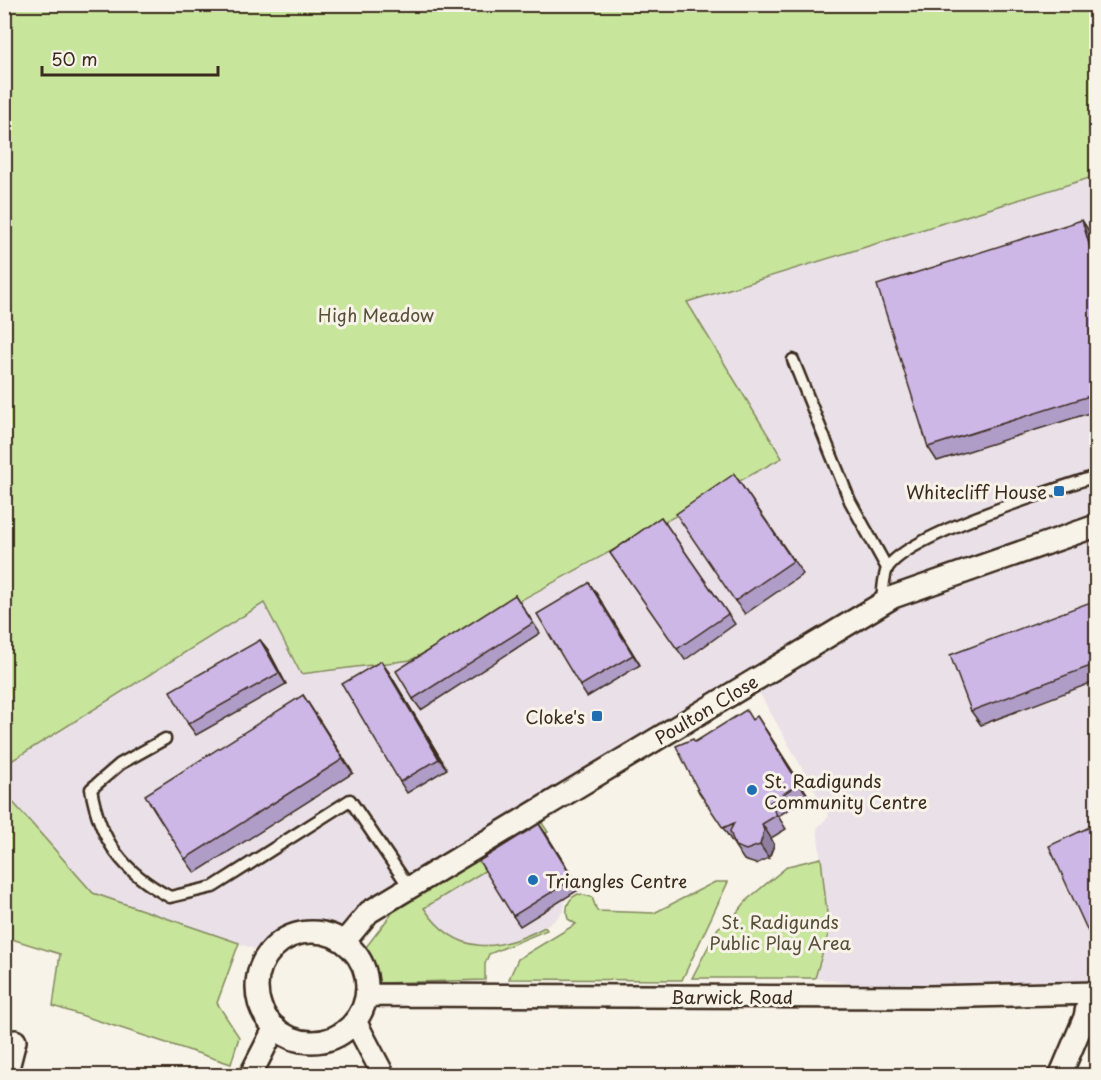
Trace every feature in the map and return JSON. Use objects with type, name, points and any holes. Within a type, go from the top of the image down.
[{"type":"street","name":"Poulton Close","points":[[344,942],[369,912],[882,603],[893,597],[1096,526]]},
{"type":"street","points":[[299,934],[321,934],[344,942],[355,952],[364,969],[367,995],[355,1021],[340,1034],[326,1040],[311,1042],[297,1040],[275,1027],[264,1015],[258,992],[261,968],[268,954],[286,939],[299,934]]},
{"type":"street","points":[[1060,1076],[1093,993]]},
{"type":"street","name":"Barwick Road","points":[[367,995],[929,997],[1093,993]]},
{"type":"street","points":[[355,1021],[384,1076]]},
{"type":"street","points":[[250,1076],[275,1027]]},
{"type":"street","points":[[6,1076],[15,1041]]},
{"type":"lane","points":[[793,360],[850,501],[887,568],[882,603]]},
{"type":"lane","points":[[887,568],[910,546],[1024,500],[1096,476]]},
{"type":"lane","points":[[165,739],[120,764],[91,789],[96,818],[118,857],[147,884],[170,897],[213,887],[350,800],[409,887]]},
{"type":"shaded area","points":[[1096,176],[1096,993],[929,997],[815,978],[829,932],[817,828],[829,816],[748,673],[329,935],[313,932],[299,934],[286,939],[269,954],[93,893],[5,792],[4,766],[264,603],[781,458],[686,302]]},
{"type":"shaded area","points":[[486,871],[580,889],[566,898],[563,912],[554,921],[519,941],[483,946],[467,944],[453,938],[434,923],[424,908]]},
{"type":"green space","name":"High Meadow","points":[[4,5],[1096,5],[1096,176],[687,302],[782,458],[411,660],[301,674],[264,603],[5,765]]},
{"type":"green space","points":[[4,792],[93,893],[239,943],[217,1003],[239,1037],[231,1064],[53,1006],[60,954],[5,937]]},
{"type":"green space","points":[[540,820],[548,832],[424,908],[450,935],[464,942],[479,945],[495,945],[545,927],[547,930],[489,954],[485,964],[485,980],[380,983],[366,947],[393,912]]},
{"type":"green space","name":"St. Radigunds Public Play Area","points":[[821,858],[829,932],[815,978],[692,978],[718,928],[734,916],[749,898],[788,866]]},
{"type":"green space","points":[[715,882],[728,882],[682,980],[509,979],[518,959],[576,924],[568,919],[567,908],[571,898],[578,894],[592,897],[597,911],[654,913]]},
{"type":"building","points":[[1082,220],[1096,268],[1096,394],[928,447],[877,285]]},
{"type":"building","points":[[734,474],[793,561],[735,601],[676,514]]},
{"type":"building","points":[[661,517],[728,614],[677,649],[610,553]]},
{"type":"building","points":[[589,583],[633,655],[580,686],[537,614]]},
{"type":"building","points":[[515,595],[533,623],[413,699],[396,671]]},
{"type":"building","points":[[1096,600],[1096,664],[971,711],[950,655]]},
{"type":"building","points":[[260,640],[279,673],[188,724],[170,691]]},
{"type":"building","points":[[381,661],[439,759],[400,782],[342,684]]},
{"type":"building","points":[[303,695],[343,759],[185,859],[145,795]]},
{"type":"building","name":"St. Radigunds Community Centre","points":[[746,710],[752,720],[757,716],[799,784],[769,803],[777,815],[762,824],[764,831],[760,845],[746,850],[735,846],[730,831],[734,823],[723,828],[699,792],[676,746],[693,739],[695,742]]},
{"type":"building","name":"Triangles Centre","points":[[539,824],[573,879],[513,916],[479,861]]},
{"type":"building","points":[[1096,824],[1096,949],[1049,846]]},
{"type":"place","name":"Whitecliff House","points":[[1059,491]]},
{"type":"place","name":"Cloke's","points":[[597,716]]},
{"type":"place","name":"St. Radigunds Community Centre","points":[[752,790]]},
{"type":"place","name":"Triangles Centre","points":[[533,880]]}]
